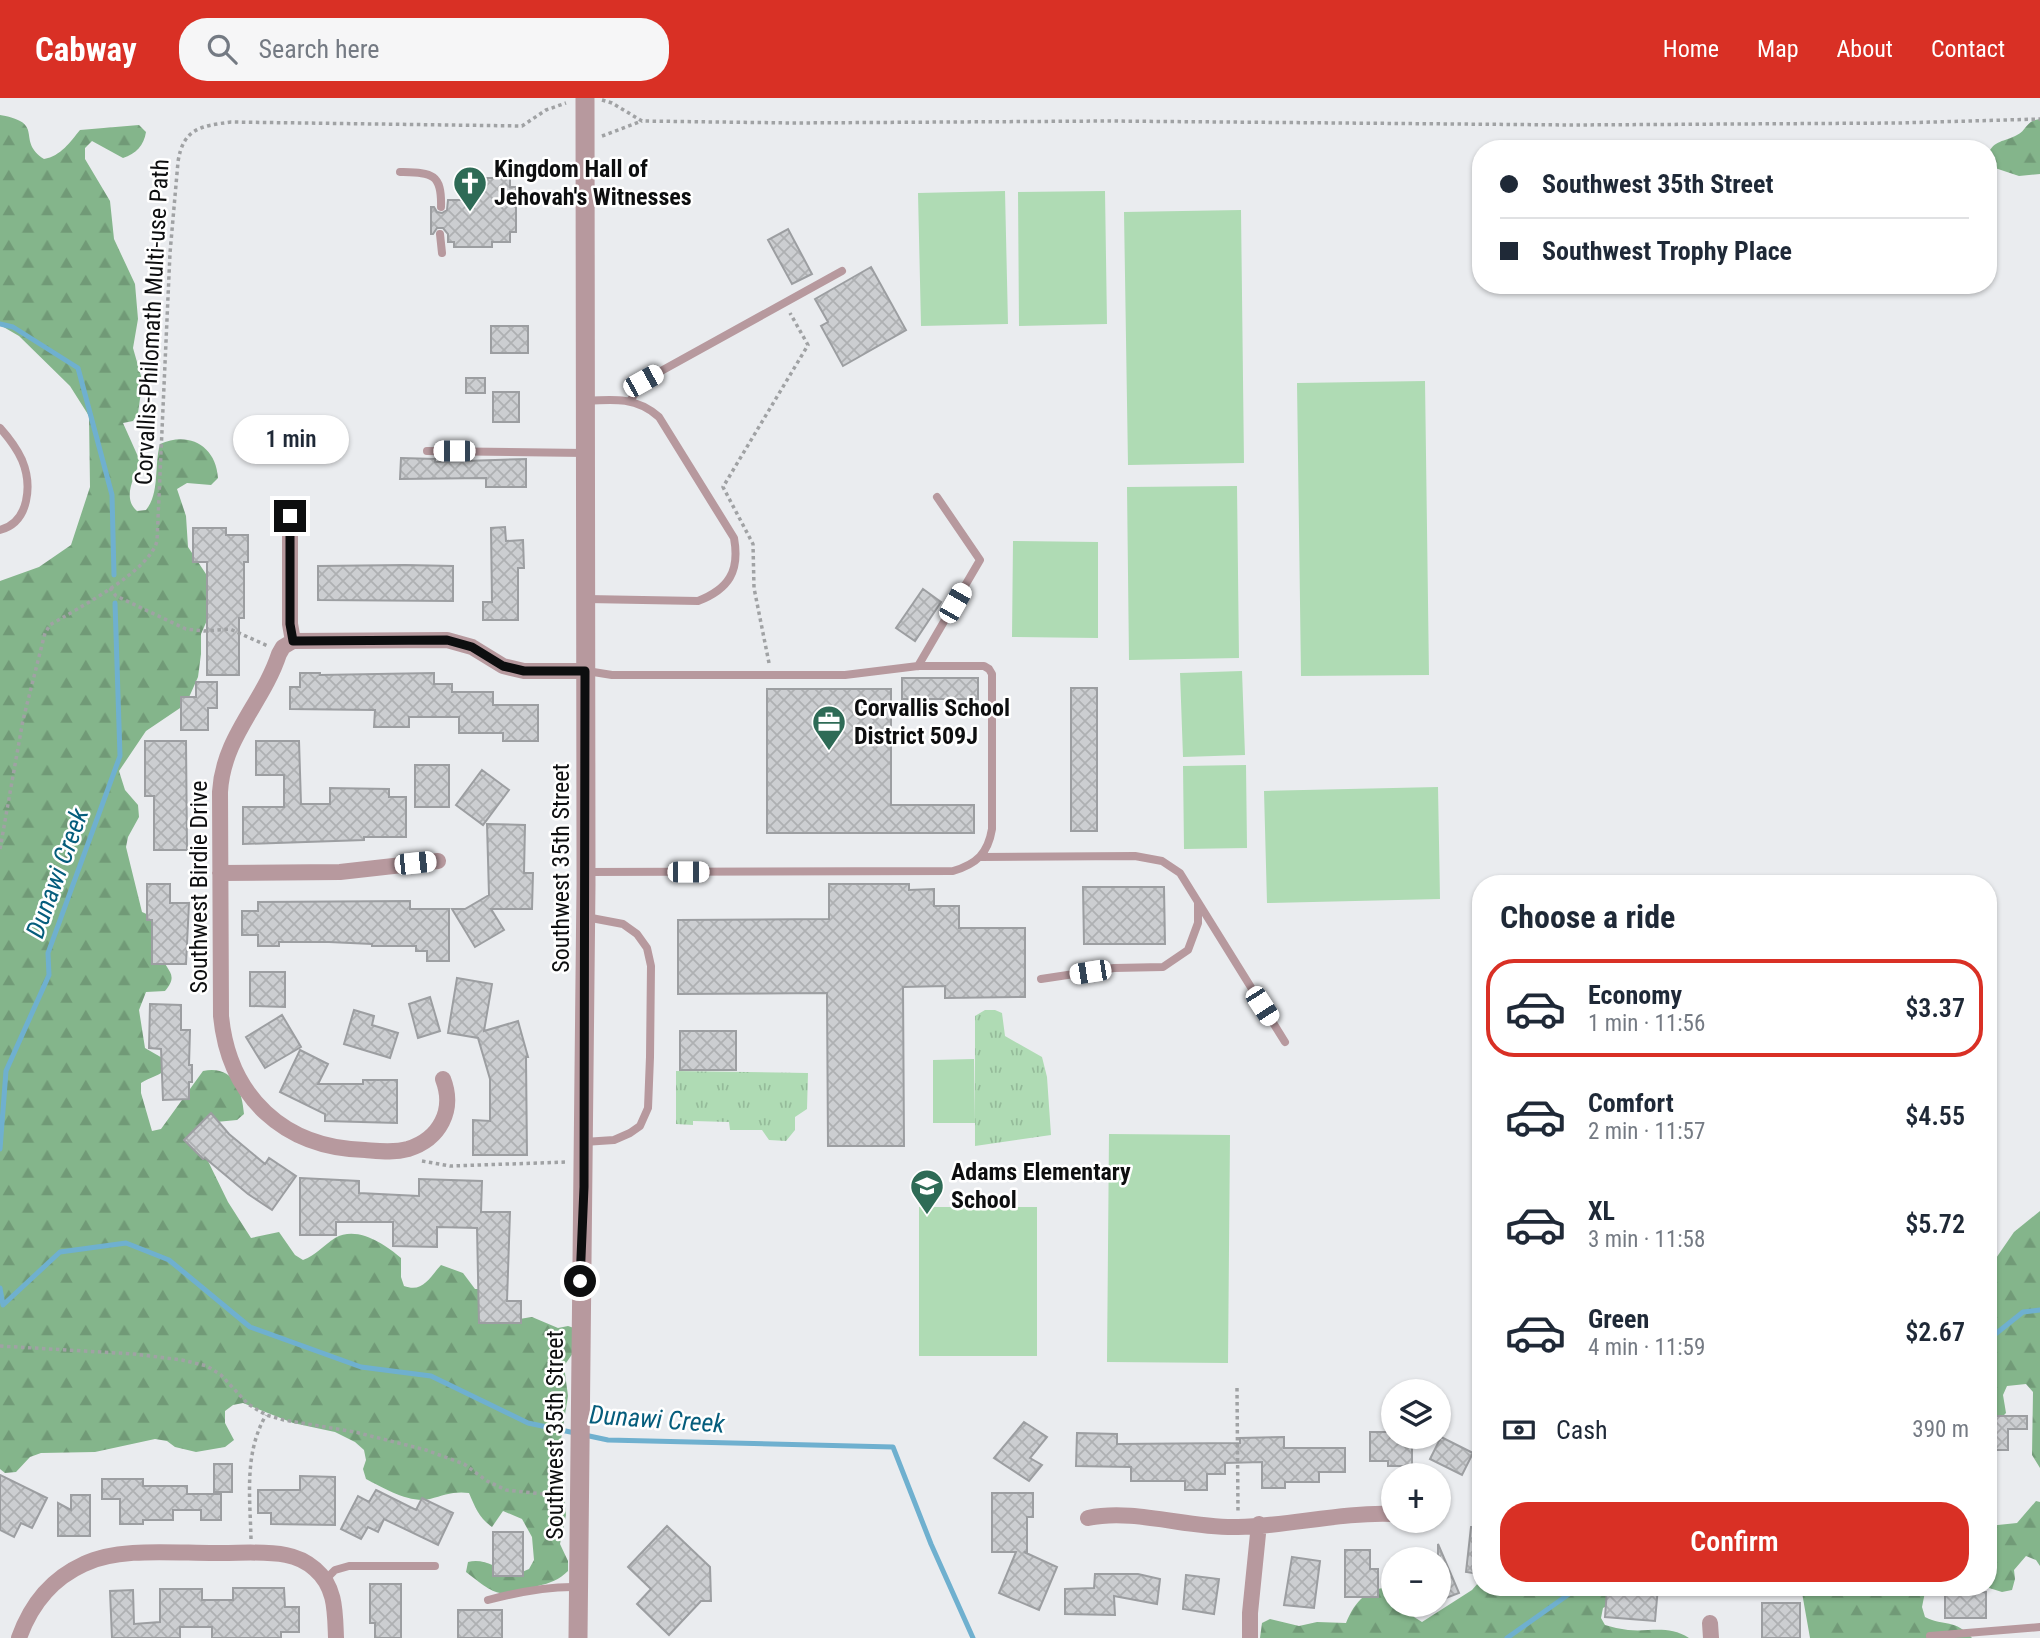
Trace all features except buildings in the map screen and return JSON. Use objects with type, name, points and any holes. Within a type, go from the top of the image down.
[{"type":"street","name":"Southwest 35th Street","points":[[578,1638],[586,918],[585,99]]},
{"type":"street","points":[[290,516],[290,624],[293,641],[447,640],[472,647],[503,666],[524,671],[585,671]]},
{"type":"street","name":"Southwest Birdie Drive","points":[[293,641],[279,654],[227,752],[221,774],[222,1025],[230,1062],[243,1087],[267,1115],[312,1142],[348,1150],[407,1150]]},
{"type":"street","points":[[220,873],[340,872],[438,861]]},
{"type":"street","points":[[407,1150],[424,1142],[444,1121],[448,1105],[443,1079]]},
{"type":"street","points":[[1088,1518],[1123,1515],[1238,1527],[1381,1514]]},
{"type":"street","points":[[1250,1638],[1259,1524]]},
{"type":"street","points":[[19,1638],[30,1612],[45,1590],[63,1575],[86,1563],[103,1557],[128,1554],[252,1553],[296,1557],[307,1563],[325,1580],[333,1596],[335,1638]]},
{"type":"lane","points":[[400,172],[422,173],[434,178],[441,189],[441,207]]},
{"type":"lane","points":[[440,234],[442,253]]},
{"type":"lane","points":[[630,401],[643,381],[842,271]]},
{"type":"lane","points":[[585,401],[640,403],[659,417],[734,538],[736,554],[732,575],[722,588],[698,601],[585,599]]},
{"type":"lane","points":[[0,428],[22,460],[27,490],[22,513],[16,521],[0,530]]},
{"type":"lane","points":[[427,451],[585,453]]},
{"type":"lane","points":[[918,667],[980,560],[937,497]]},
{"type":"lane","points":[[585,671],[612,675],[770,676],[845,675],[918,667],[984,666],[992,674],[992,829],[989,844],[981,857],[968,866],[953,870],[586,872]]},
{"type":"lane","points":[[981,857],[1135,856],[1161,861],[1180,873],[1285,1042]]},
{"type":"lane","points":[[1041,979],[1114,968],[1163,967],[1188,950],[1198,923],[1198,903]]},
{"type":"lane","points":[[584,1151],[630,1133],[640,1126],[648,1108],[651,966],[647,948],[637,934],[623,924],[586,918]]},
{"type":"lane","points":[[325,1580],[335,1570],[349,1566],[435,1566]]},
{"type":"lane","points":[[488,1600],[557,1586],[578,1587]]},
{"type":"lane","points":[[1930,1636],[2040,1627]]},
{"type":"path","name":"Corvallis-Philomath Multi-use Path","points":[[0,849],[23,720],[45,634],[50,625],[110,588],[150,558],[157,541],[170,253],[178,162],[180,147],[186,137],[201,127],[231,122],[522,126],[556,105],[585,99],[611,103],[642,121],[923,124],[1108,121],[1614,124],[2040,120]]},
{"type":"path","points":[[585,157],[596,141],[606,133],[642,121]]},
{"type":"path","points":[[770,676],[754,588],[753,544],[723,487],[808,345],[784,303]]},
{"type":"path","points":[[110,588],[116,596],[186,629],[230,629],[266,644],[279,654]]},
{"type":"path","points":[[407,1150],[418,1160],[450,1166],[584,1151]]},
{"type":"path","points":[[0,1346],[134,1354],[206,1366],[222,1375],[248,1404],[266,1415],[355,1432],[426,1450],[464,1464],[487,1482],[506,1490],[578,1497]]},
{"type":"path","points":[[1237,1388],[1238,1527]]},
{"type":"path","points":[[252,1553],[250,1454],[257,1430],[266,1415]]},
{"type":"green space","points":[[0,115],[14,118],[27,127],[32,145],[44,159],[60,152],[80,130],[139,125],[146,132],[139,148],[123,158],[92,141],[85,148],[85,159],[110,201],[114,239],[135,284],[138,319],[133,348],[141,376],[141,392],[138,413],[133,421],[123,423],[140,461],[130,500],[137,511],[146,510],[155,487],[160,444],[170,440],[190,440],[206,449],[212,457],[218,478],[211,485],[187,483],[177,489],[186,516],[188,547],[212,583],[215,602],[201,634],[198,677],[186,704],[146,731],[119,771],[125,790],[138,805],[139,817],[128,837],[126,847],[142,912],[151,916],[164,929],[162,953],[171,975],[170,985],[165,991],[146,992],[139,1010],[145,1048],[164,1059],[167,1068],[141,1083],[141,1093],[152,1131],[161,1129],[203,1071],[213,1070],[229,1075],[238,1088],[244,1114],[237,1120],[216,1122],[207,1159],[228,1202],[251,1238],[279,1232],[295,1255],[303,1260],[335,1238],[361,1235],[379,1242],[401,1258],[404,1286],[421,1286],[441,1265],[463,1273],[475,1289],[484,1289],[493,1323],[532,1317],[558,1328],[568,1326],[577,1329],[575,1350],[564,1366],[568,1396],[559,1452],[566,1515],[560,1544],[568,1561],[568,1571],[550,1582],[515,1592],[499,1593],[466,1572],[468,1562],[474,1561],[491,1564],[513,1576],[529,1569],[534,1560],[532,1537],[522,1519],[503,1511],[492,1527],[475,1508],[469,1493],[454,1493],[422,1500],[397,1494],[366,1479],[363,1469],[366,1460],[364,1450],[355,1442],[335,1432],[293,1423],[243,1403],[233,1405],[225,1411],[225,1423],[234,1440],[225,1447],[196,1452],[155,1439],[95,1452],[41,1453],[30,1457],[16,1472],[5,1473],[0,1469],[0,581],[39,567],[71,545],[90,487],[89,416],[70,386],[19,336],[0,325]]},
{"type":"green space","points":[[2040,119],[2040,174],[2019,176],[1997,169],[1997,144],[2021,133],[2032,122]]},
{"type":"green space","points":[[1005,191],[1008,324],[921,326],[918,193]]},
{"type":"green space","points":[[1105,191],[1107,324],[1019,326],[1018,192]]},
{"type":"green space","points":[[1241,210],[1244,463],[1128,465],[1124,212]]},
{"type":"green space","points":[[1425,381],[1429,675],[1301,676],[1297,383]]},
{"type":"green space","points":[[1237,486],[1239,658],[1129,660],[1127,487]]},
{"type":"green space","points":[[1013,541],[1098,542],[1098,638],[1012,637]]},
{"type":"green space","points":[[1242,671],[1245,755],[1183,757],[1180,673]]},
{"type":"green space","points":[[1246,765],[1247,848],[1184,849],[1183,766]]},
{"type":"green space","points":[[1438,787],[1440,899],[1267,903],[1264,791]]},
{"type":"green space","points":[[985,1010],[1002,1013],[1005,1036],[1042,1057],[1047,1077],[1051,1135],[975,1146],[975,1016]]},
{"type":"green space","points":[[974,1059],[975,1123],[933,1123],[933,1060]]},
{"type":"green space","points":[[676,1071],[808,1073],[807,1109],[795,1117],[795,1130],[786,1141],[769,1140],[762,1130],[730,1130],[729,1122],[693,1121],[693,1125],[676,1124]]},
{"type":"green space","points":[[1109,1134],[1230,1135],[1228,1363],[1107,1362]]},
{"type":"green space","points":[[919,1207],[1037,1207],[1037,1356],[919,1356]]},
{"type":"green space","points":[[2040,1211],[2040,1468],[2032,1455],[2033,1392],[2026,1384],[2007,1386],[2003,1395],[2006,1413],[1997,1420],[1997,1257],[2014,1232]]},
{"type":"green space","points":[[2036,1501],[2040,1502],[2040,1566],[2036,1560],[2026,1556],[2014,1570],[2012,1590],[2002,1592],[1997,1590],[1997,1525],[2017,1523]]},
{"type":"green space","points":[[1381,1589],[1381,1617],[1414,1617],[1422,1622],[1430,1617],[1451,1617],[1451,1603],[1472,1590],[1472,1596],[1624,1596],[1603,1608],[1601,1618],[1605,1625],[1628,1630],[1667,1630],[1689,1638],[1260,1638],[1262,1623],[1270,1619],[1299,1626],[1317,1622],[1346,1623],[1358,1602]]},
{"type":"green space","points":[[1803,1596],[1924,1596],[1922,1607],[1925,1617],[1954,1625],[1972,1638],[1810,1638]]},
{"type":"waterway","name":"Dunawi Creek","points":[[0,324],[13,327],[78,368],[112,495],[114,575]]},
{"type":"waterway","name":"Dunawi Creek","points":[[0,1149],[6,1071],[49,975],[48,953],[120,756],[115,603]]},
{"type":"waterway","name":"Dunawi Creek","points":[[0,1288],[3,1305],[60,1252],[126,1243],[169,1260],[250,1327],[361,1367],[431,1376],[528,1423],[608,1440],[893,1447],[931,1544],[973,1638]]},
{"type":"waterway","name":"Dunawi Creek","points":[[1997,1333],[2023,1312],[2040,1310]]},
{"type":"waterway","name":"Dunawi Creek","points":[[1507,1638],[1566,1596]]},
{"type":"place","name":"Kingdom Hall of Jehovah's Witnesses","points":[[470,213]]},
{"type":"place","name":"Corvallis School District 509J","points":[[829,752]]},
{"type":"place","name":"Adams Elementary School","points":[[927,1216]]},
{"type":"route","points":[[290,516],[290,624],[293,641],[395,638],[447,640],[472,647],[503,666],[524,671],[585,671],[584,1187],[580,1281]]}]
